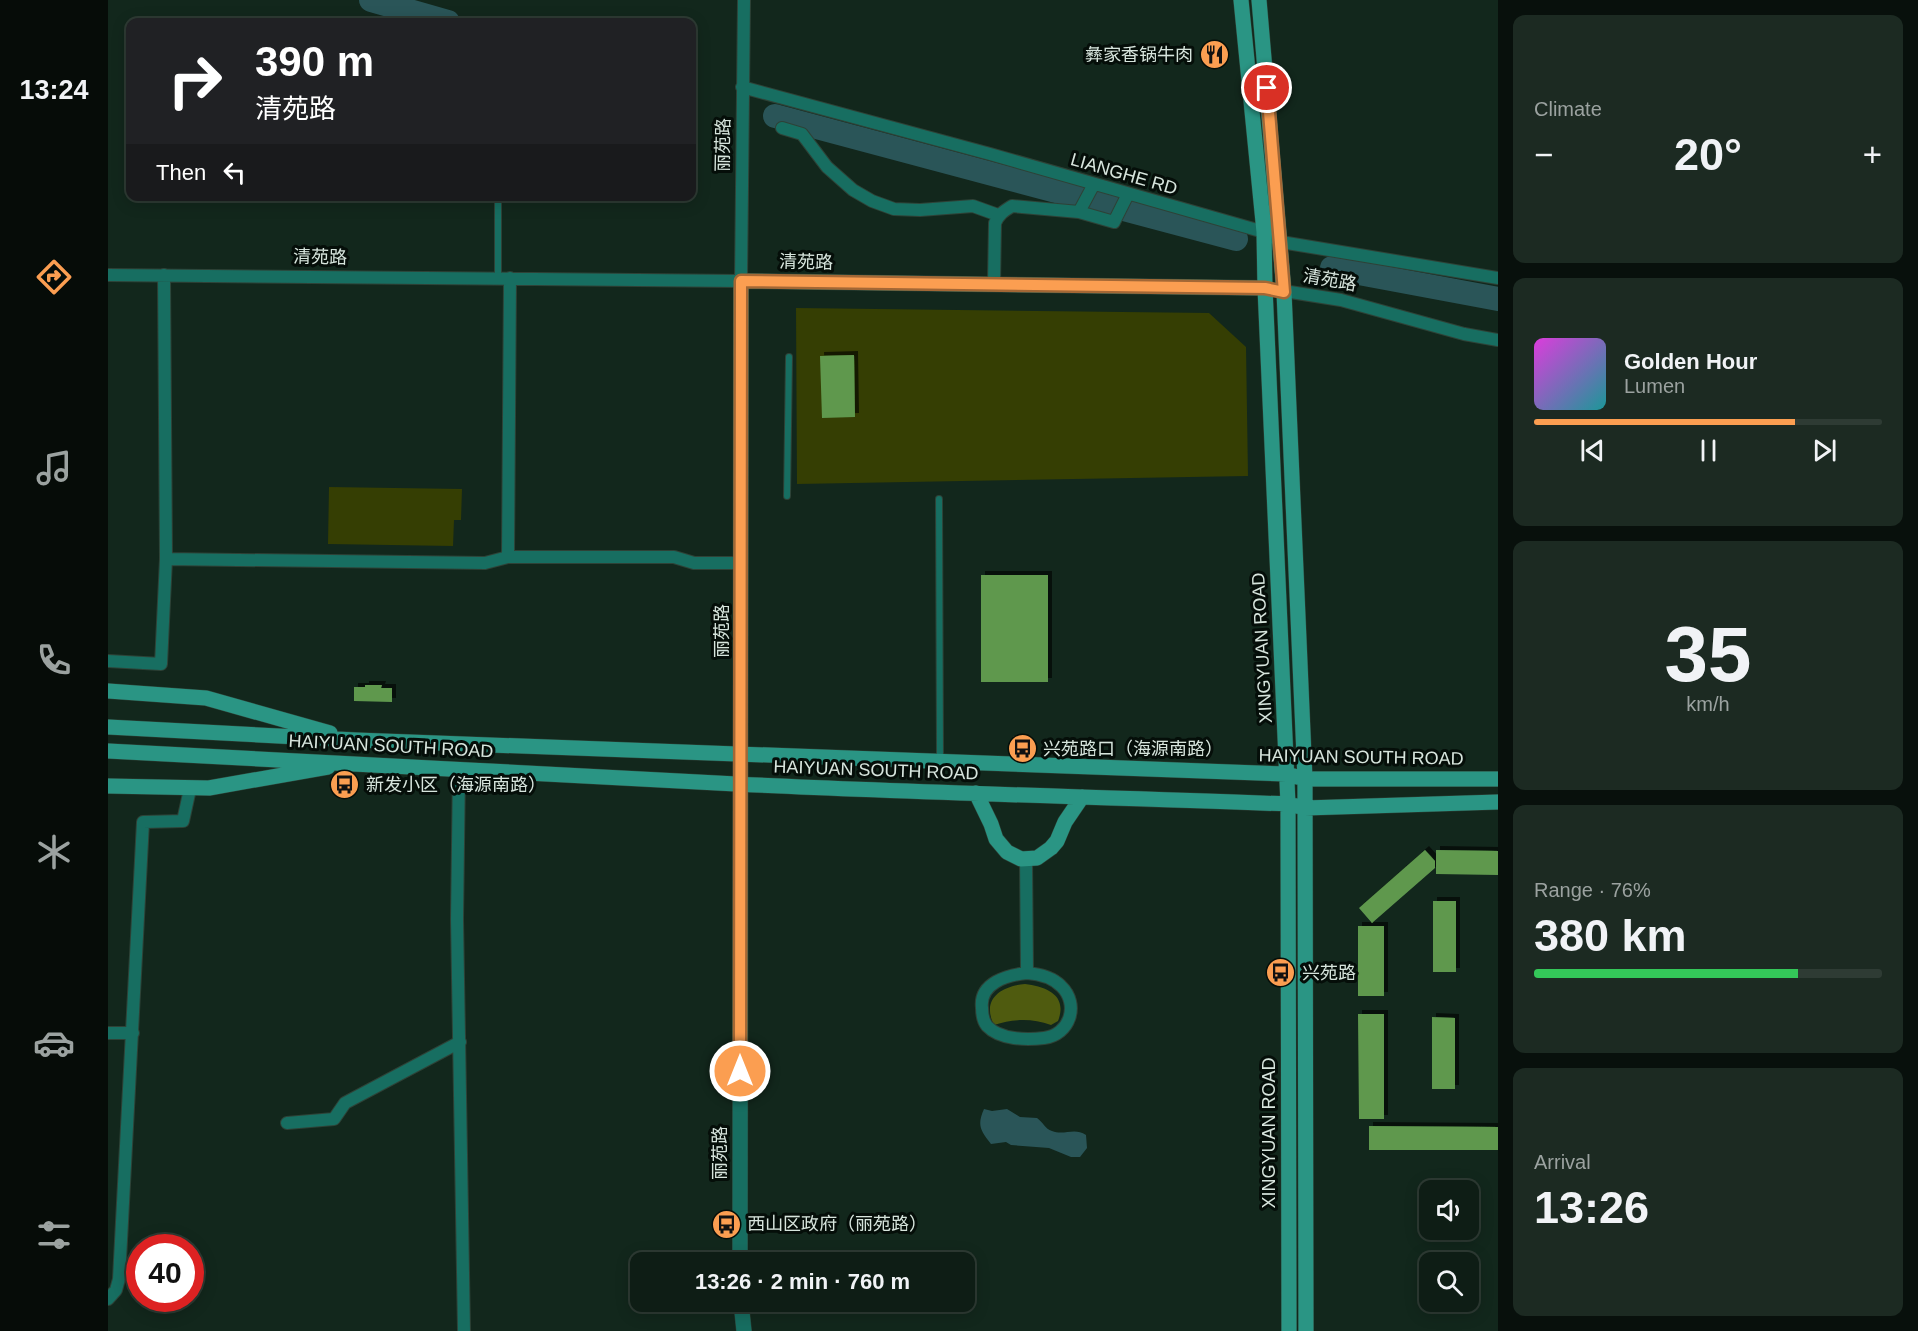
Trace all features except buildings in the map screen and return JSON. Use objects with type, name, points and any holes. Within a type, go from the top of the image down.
[{"type":"main road","name":"XINGYUAN ROAD","points":[[1241,0],[1264,232],[1288,804],[1289,1331]]},
{"type":"main road","name":"XINGYUAN ROAD","points":[[1258,0],[1281,242],[1305,778],[1306,1331]]},
{"type":"main road","points":[[108,691],[206,698],[356,740]]},
{"type":"main road","name":"HAIYUAN SOUTH ROAD","points":[[108,727],[356,740],[1286,774],[1305,778],[1498,779]]},
{"type":"main road","name":"HAIYUAN SOUTH ROAD","points":[[108,751],[355,762],[459,770],[741,784],[1288,804],[1305,808],[1498,802]]},
{"type":"main road","points":[[108,786],[190,789],[220,787],[355,762]]},
{"type":"main road","points":[[976,793],[1001,846],[1014,856],[1026,858],[1037,858],[1051,848],[1082,796]]},
{"type":"street","name":"丽苑路","points":[[740,1252],[741,281],[744,0]]},
{"type":"street","name":"LIANGHE RD","points":[[742,87],[990,154],[1264,232],[1281,242],[1498,278]]},
{"type":"street","points":[[782,128],[802,134],[827,167],[853,190],[872,201],[894,208],[912,209],[974,206],[998,215]]},
{"type":"street","points":[[1079,212],[1094,184]]},
{"type":"street","points":[[994,284],[995,223],[998,215],[1012,206],[1079,212],[1114,222],[1128,194]]},
{"type":"street","name":"清苑路","points":[[108,274],[1265,288],[1341,300],[1464,334],[1498,340]]},
{"type":"street","points":[[108,661],[161,664],[166,559],[164,275]]},
{"type":"street","points":[[504,278],[508,557]]},
{"type":"street","points":[[166,559],[485,563],[508,557],[674,557],[694,563],[741,562]]},
{"type":"street","points":[[459,770],[457,919],[464,1331]]},
{"type":"street","points":[[108,1299],[116,1290],[119,1279],[143,822],[183,821],[190,789]]},
{"type":"street","points":[[1026,858],[1027,973]]},
{"type":"street","points":[[1027,973],[1053,979],[1063,987],[1068,997],[1071,1013],[1066,1028],[1060,1033],[1044,1038],[1002,1035],[988,1027],[983,1020],[981,1003],[988,988],[998,980],[1027,973]]},
{"type":"street","points":[[108,1033],[133,1033]]},
{"type":"street","points":[[286,1123],[334,1119],[345,1103],[460,1042]]},
{"type":"street","points":[[742,1312],[744,1331]]},
{"type":"lane","points":[[498,201],[504,278]]},
{"type":"lane","points":[[788,496],[789,357]]},
{"type":"lane","points":[[939,499],[940,762]]},
{"type":"green space","points":[[796,308],[1209,313],[1246,347],[1248,476],[797,484]]},
{"type":"green space","points":[[329,487],[462,489],[461,520],[454,520],[453,546],[328,544]]},
{"type":"green space","points":[[1025,984],[1041,987],[1054,994],[1060,1005],[1058,1021],[1051,1025],[1022,1020],[994,1025],[990,1008],[992,1001],[1001,991]]},
{"type":"water","points":[[984,1109],[992,1111],[1007,1109],[1020,1117],[1037,1118],[1048,1129],[1056,1132],[1082,1133],[1086,1135],[1087,1148],[1080,1157],[1071,1157],[1049,1148],[1011,1145],[1006,1142],[991,1144],[981,1127]]},
{"type":"waterway","points":[[371,0],[434,18]]},
{"type":"waterway","points":[[775,116],[1236,239]]},
{"type":"waterway","points":[[1332,268],[1498,299]]},
{"type":"place","name":"彝家香锅牛肉","points":[[1214,55]]},
{"type":"place","name":"兴苑路口（海源南路）","points":[[1022,749]]},
{"type":"place","name":"新发小区（海源南路）","points":[[345,785]]},
{"type":"place","name":"兴苑路","points":[[1281,973]]},
{"type":"place","name":"西山区政府（丽苑路）","points":[[726,1224]]},
{"type":"route","points":[[740,1071],[741,281],[1265,288],[1284,292],[1267,88]]}]
